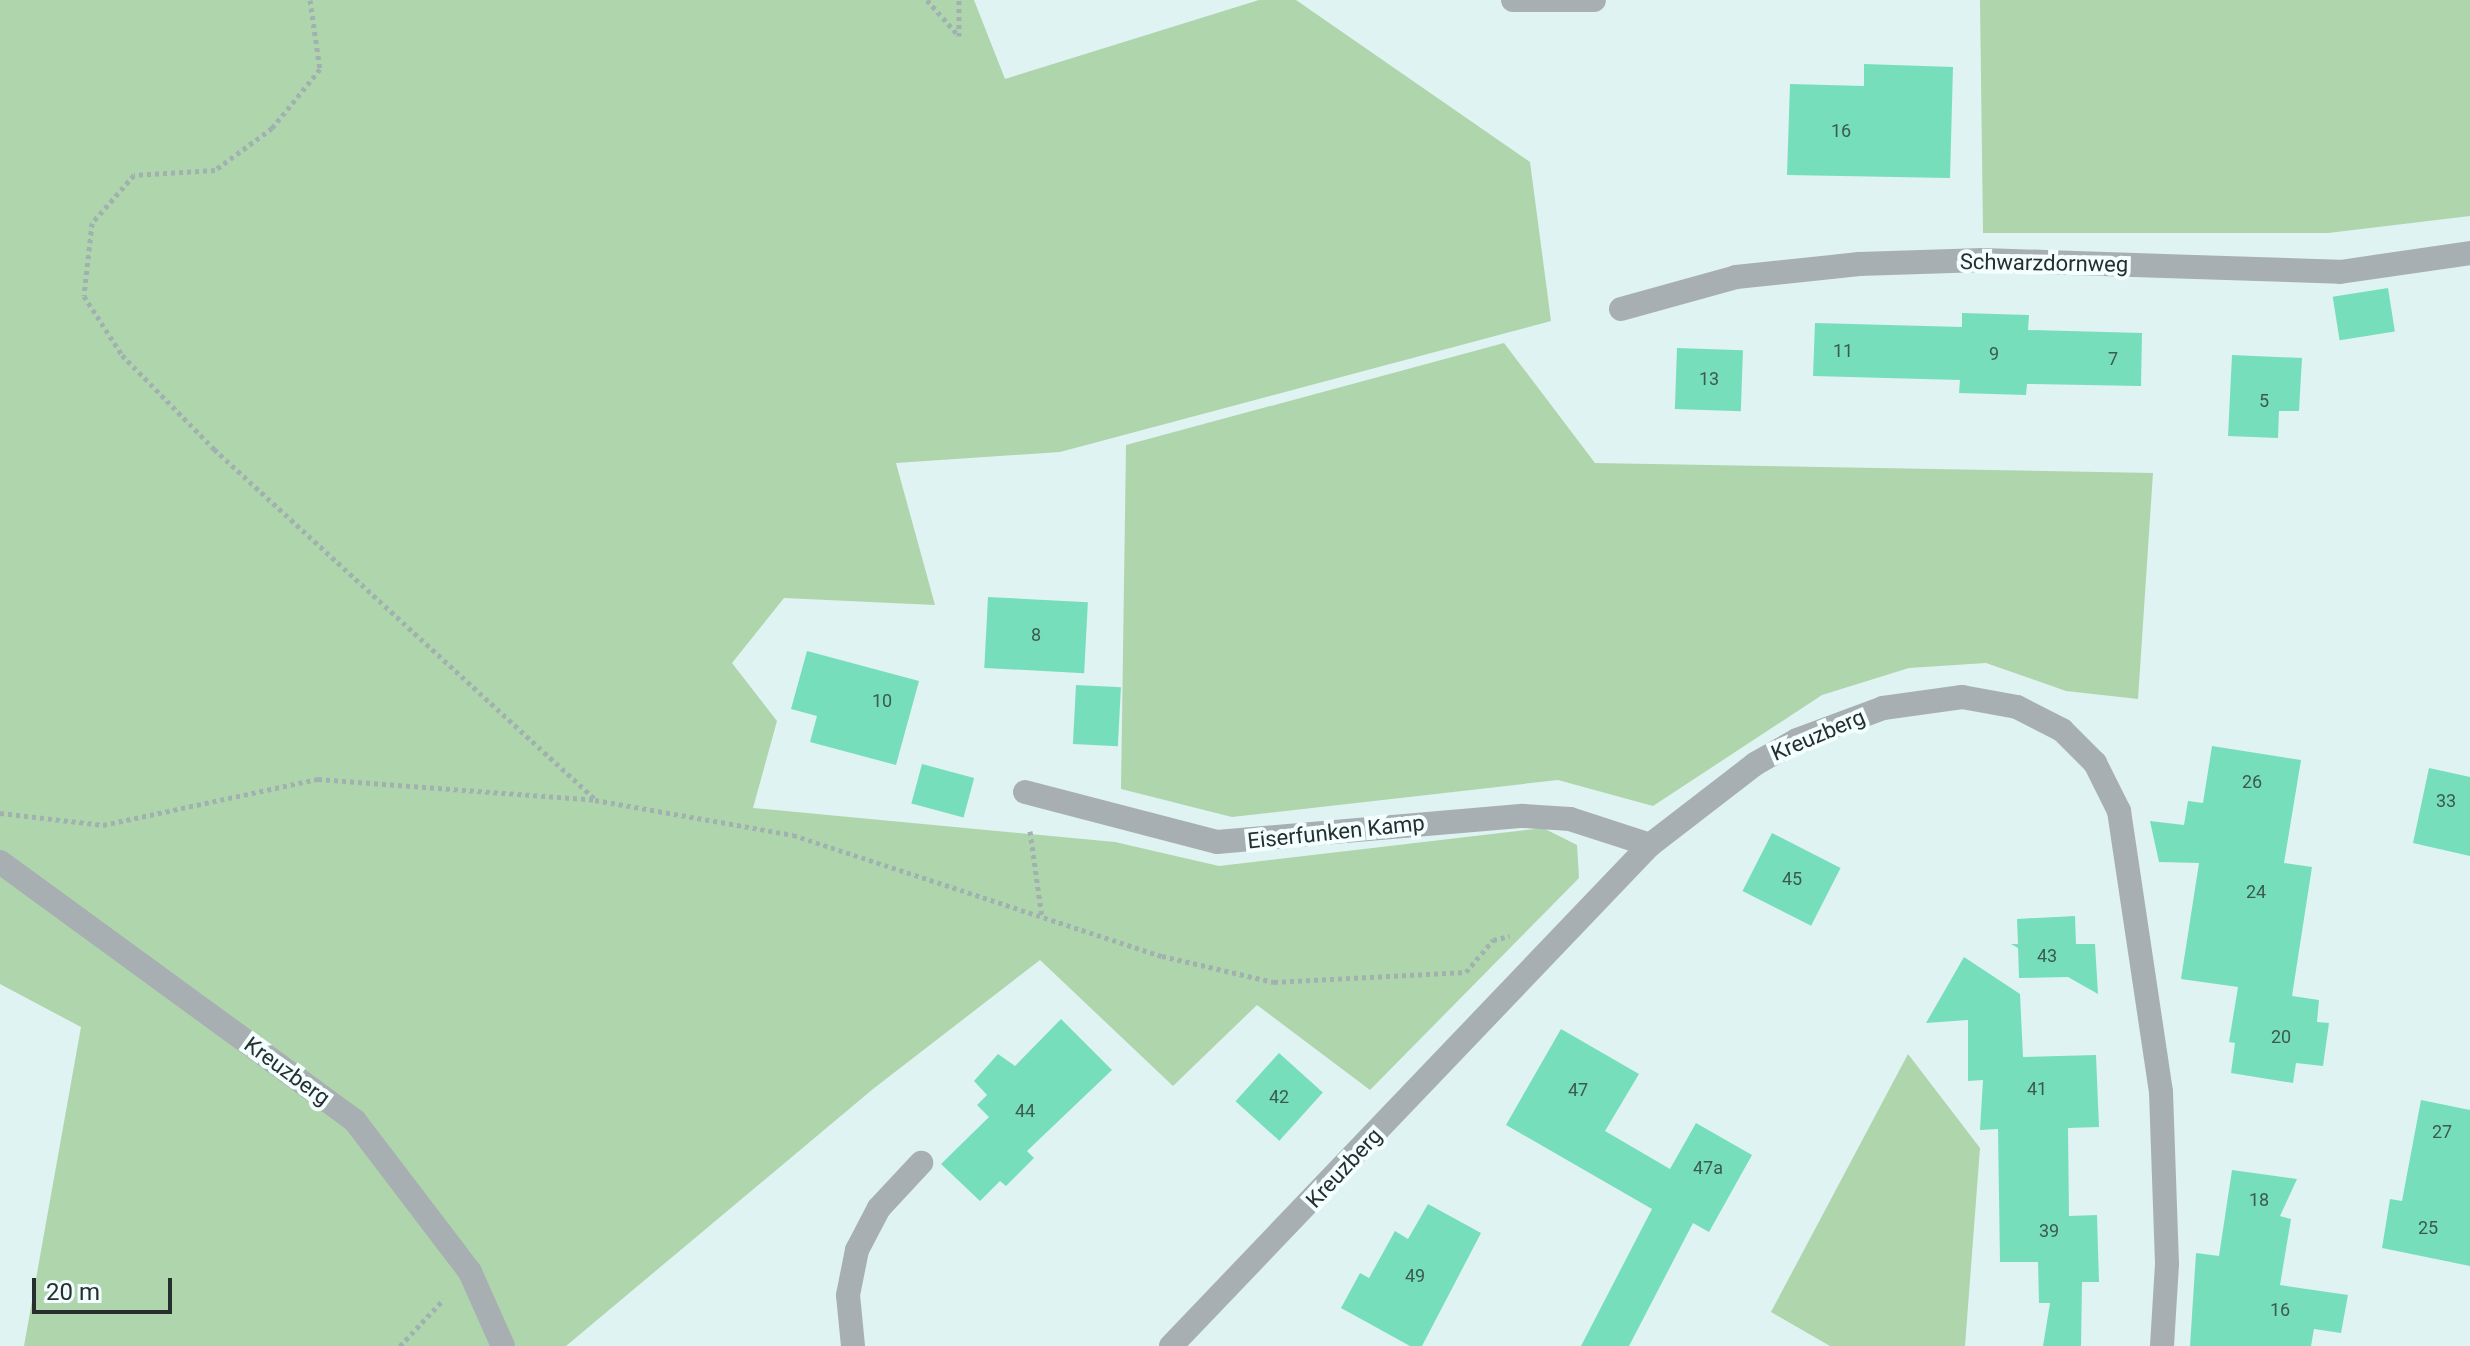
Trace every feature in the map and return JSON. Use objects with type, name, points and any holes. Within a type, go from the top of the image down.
[{"type":"street","points":[[1513,0],[1594,0]]},
{"type":"street","name":"Schwarzdornweg","points":[[1621,309],[1736,277],[1859,264],[1983,260],[2340,272],[2470,253]]},
{"type":"street","name":"Kreuzberg","points":[[1171,1346],[1338,1175],[1574,920],[1650,845],[1755,764],[1797,740],[1883,708],[1962,697],[1989,701],[2044,719],[2082,748],[2119,811],[2148,991],[2166,1184],[2162,1346]]},
{"type":"street","name":"Eiserfunken Kamp","points":[[1025,792],[1217,842],[1523,816],[1570,819],[1650,845]]},
{"type":"street","name":"Kreuzberg","points":[[0,862],[355,1121],[470,1272],[503,1346]]},
{"type":"street","points":[[853,1346],[848,1295],[857,1250],[879,1208],[921,1163]]},
{"type":"path","points":[[310,0],[320,69],[272,128],[215,170],[134,175],[92,223],[84,296],[122,355],[214,449],[595,800]]},
{"type":"path","points":[[927,0],[959,36],[959,0]]},
{"type":"path","points":[[0,813],[103,825],[318,779],[595,800],[793,835],[1162,956],[1274,982],[1466,972],[1493,940],[1574,920]]},
{"type":"path","points":[[1025,792],[1042,917]]},
{"type":"path","points":[[400,1346],[470,1272]]},
{"type":"green space","points":[[0,0],[974,0],[1005,79],[1259,0],[1296,0],[1530,162],[1551,321],[1060,452],[896,463],[935,605],[784,598],[732,663],[777,721],[753,808],[1115,842],[1219,866],[1543,828],[1577,845],[1579,878],[1370,1090],[1257,1005],[1173,1086],[1040,960],[873,1089],[566,1346],[24,1346],[81,1027],[0,984]]},
{"type":"green space","points":[[1980,0],[2470,0],[2470,216],[2328,233],[1983,233]]},
{"type":"green space","points":[[1504,343],[1595,463],[2153,473],[2138,699],[2066,691],[1986,663],[1909,668],[1822,695],[1653,806],[1558,780],[1232,817],[1121,789],[1126,445]]},
{"type":"green space","points":[[1908,1054],[1980,1148],[1965,1346],[1830,1346],[1771,1312]]},
{"type":"building","points":[[1864,64],[1953,67],[1950,178],[1787,175],[1790,84],[1864,86]]},
{"type":"building","points":[[2388,288],[2395,331],[2340,340],[2333,297]]},
{"type":"building","points":[[1962,313],[2029,315],[2028,330],[2142,333],[2141,386],[2027,384],[2026,395],[1959,393],[1960,380],[1813,376],[1815,323],[1962,327]]},
{"type":"building","points":[[1677,348],[1743,350],[1741,411],[1675,409]]},
{"type":"building","points":[[2232,355],[2302,358],[2299,411],[2279,411],[2278,438],[2228,436]]},
{"type":"building","points":[[988,597],[1088,602],[1084,673],[984,668]]},
{"type":"building","points":[[807,651],[919,681],[896,765],[810,742],[817,716],[791,709]]},
{"type":"building","points":[[1076,685],[1121,687],[1118,746],[1073,744]]},
{"type":"building","points":[[2212,746],[2301,760],[2284,863],[2312,867],[2292,996],[2319,1000],[2317,1022],[2329,1023],[2323,1066],[2296,1063],[2293,1083],[2231,1073],[2235,1043],[2229,1042],[2238,987],[2181,979],[2199,863],[2159,862],[2150,821],[2184,825],[2188,801],[2203,803]]},
{"type":"building","points":[[922,764],[974,778],[964,818],[911,804]]},
{"type":"building","points":[[2429,768],[2470,777],[2470,856],[2413,843]]},
{"type":"building","points":[[1772,833],[1841,868],[1811,926],[1742,891]]},
{"type":"building","points":[[2075,916],[2076,944],[2095,944],[2098,994],[2068,977],[2019,978],[2018,948],[2011,944],[2018,944],[2017,919]]},
{"type":"building","points":[[1964,957],[2020,994],[2023,1057],[2096,1055],[2099,1127],[2068,1128],[2069,1216],[2097,1215],[2099,1282],[2082,1282],[2081,1346],[2043,1346],[2050,1303],[2039,1303],[2038,1262],[2000,1262],[1998,1129],[1980,1130],[1983,1080],[1968,1081],[1968,1020],[1926,1023]]},
{"type":"building","points":[[1061,1019],[1112,1070],[1027,1151],[1034,1158],[1006,1186],[1000,1181],[980,1201],[941,1164],[989,1117],[977,1105],[987,1095],[974,1081],[998,1054],[1015,1066]]},
{"type":"building","points":[[1561,1029],[1639,1074],[1605,1131],[1670,1169],[1696,1123],[1752,1155],[1709,1232],[1693,1223],[1629,1346],[1581,1346],[1652,1209],[1506,1125]]},
{"type":"building","points":[[1279,1053],[1323,1092],[1279,1141],[1236,1101]]},
{"type":"building","points":[[2421,1100],[2470,1110],[2470,1266],[2382,1248],[2390,1199],[2402,1201]]},
{"type":"building","points":[[2232,1170],[2297,1179],[2280,1216],[2291,1219],[2280,1285],[2348,1295],[2341,1333],[2314,1329],[2311,1346],[2190,1346],[2196,1253],[2219,1256]]},
{"type":"building","points":[[1428,1204],[1481,1233],[1422,1346],[1410,1346],[1341,1308],[1360,1273],[1369,1278],[1395,1231],[1408,1239]]}]
